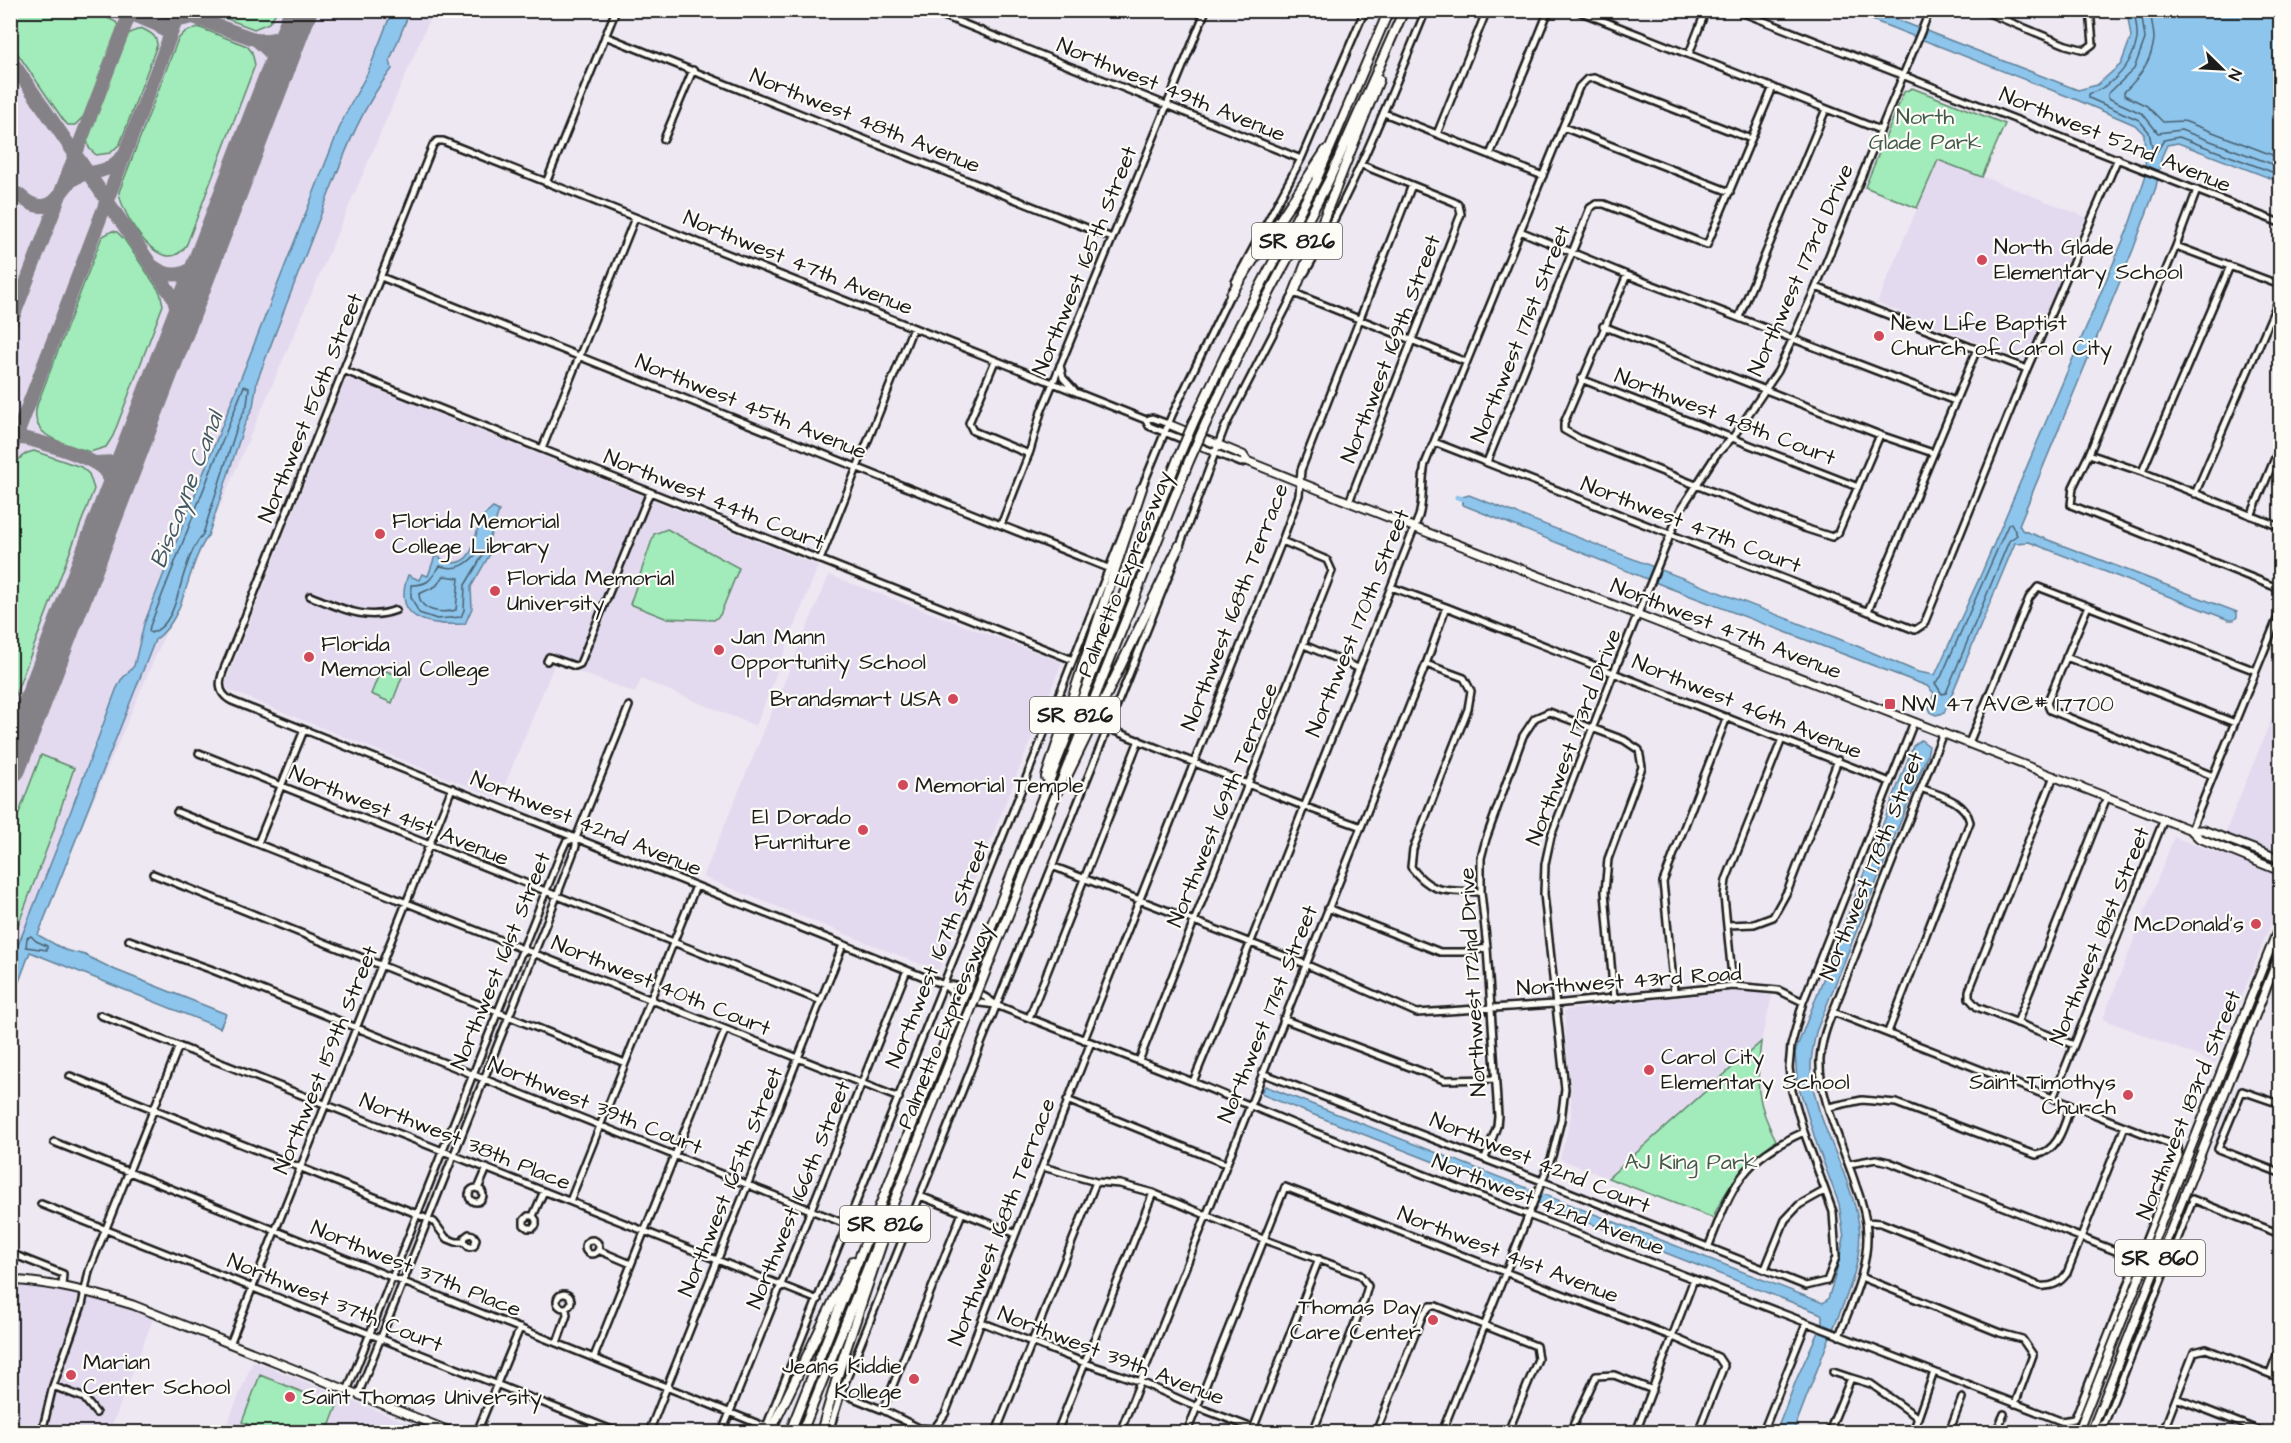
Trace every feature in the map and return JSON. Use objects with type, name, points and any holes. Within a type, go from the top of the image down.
[{"type":"highway","name":"Palmetto Expressway","points":[[790,1432],[1195,418],[1240,324],[1316,181],[1389,10]]},
{"type":"highway","name":"Palmetto Expressway","points":[[802,1432],[1206,423],[1253,324],[1329,180],[1404,10]]},
{"type":"highway","points":[[1294,293],[1376,92],[1384,57]]},
{"type":"highway","points":[[1231,294],[1262,244],[1338,134]]},
{"type":"highway","points":[[1041,801],[1048,767],[1080,681],[1142,488]]},
{"type":"highway","points":[[1055,796],[1076,762],[1179,546]]},
{"type":"highway","points":[[821,1432],[891,1210]]},
{"type":"highway","points":[[767,1431],[844,1276],[866,1239]]},
{"type":"main road","name":"Northwest 47th Avenue","points":[[1168,424],[1243,455],[1247,461],[1349,502],[2191,830],[2203,830],[2280,859]]},
{"type":"main road","name":"Northwest 47th Avenue","points":[[2191,830],[2199,838],[2280,871]]},
{"type":"main road","name":"Northwest 183rd Street","points":[[2079,1431],[2280,924]]},
{"type":"main road","name":"Northwest 183rd Street","points":[[2091,1432],[2280,953]]},
{"type":"main road","points":[[2248,1002],[2249,1016],[2253,1023]]},
{"type":"main road","points":[[2242,1019],[2246,1027],[2246,1040]]},
{"type":"main road","points":[[2180,1177],[2184,1196]]},
{"type":"main road","points":[[2154,1242],[2157,1265]]},
{"type":"main road","points":[[2146,1263],[2151,1281]]},
{"type":"main road","points":[[10,1280],[86,1290],[133,1305],[452,1432]]},
{"type":"street","points":[[546,183],[616,10]]},
{"type":"street","name":"Northwest 49th Avenue","points":[[929,10],[1301,159]]},
{"type":"street","name":"Northwest 165th Street","points":[[1001,525],[1060,365],[1206,10]]},
{"type":"street","points":[[1168,424],[1246,261],[1285,193],[1365,10]]},
{"type":"street","points":[[832,1432],[841,1394],[1171,571],[1217,445],[1262,352],[1325,239],[1362,165],[1426,10]]},
{"type":"street","points":[[1437,134],[1487,10]]},
{"type":"street","points":[[1490,155],[1549,10]]},
{"type":"street","points":[[1576,10],[1880,130]]},
{"type":"street","points":[[1689,54],[1706,10]]},
{"type":"street","name":"Northwest 52nd Avenue","points":[[1736,10],[2280,223]]},
{"type":"street","name":"Northwest 173rd Drive","points":[[1442,1432],[1552,1156],[1561,1120],[1565,1089],[1554,1004],[1544,894],[1545,864],[1551,836],[1614,672],[1681,509],[1716,455],[1733,436],[1778,371],[1816,287],[1930,10]]},
{"type":"street","points":[[1981,10],[2066,45],[2085,50],[2093,44],[2090,10]]},
{"type":"street","name":"Northwest 48th Avenue","points":[[605,36],[1112,238]]},
{"type":"street","points":[[664,139],[693,70]]},
{"type":"street","name":"Northwest 170th Street","points":[[1193,1082],[1250,944],[1414,527],[1422,505],[1422,476],[1425,464],[1579,87],[1587,78],[1594,78],[1751,139]]},
{"type":"street","points":[[1563,127],[1730,192],[1773,87]]},
{"type":"street","points":[[1739,317],[1826,109]]},
{"type":"street","points":[[1384,114],[1543,176]]},
{"type":"street","name":"Northwest 47th Avenue","points":[[437,141],[443,141],[1146,420],[1152,418],[1168,424]]},
{"type":"street","name":"Northwest 156th Street","points":[[220,689],[225,666],[437,141]]},
{"type":"street","points":[[1816,287],[2027,369],[2118,158]]},
{"type":"street","points":[[1362,165],[1412,185]]},
{"type":"street","name":"Northwest 169th Street","points":[[1349,502],[1461,214],[1461,209],[1454,201],[1412,185]]},
{"type":"street","name":"Northwest 168th Terrace","points":[[1084,1040],[1282,541],[1299,495],[1301,470],[1412,185]]},
{"type":"street","points":[[2197,190],[2176,246],[2073,487],[2071,505],[2280,589]]},
{"type":"street","name":"Northwest 171st Street","points":[[1487,462],[1590,208],[1596,204],[1604,204],[1707,245],[1730,192]]},
{"type":"street","points":[[543,450],[636,218]]},
{"type":"street","points":[[1520,231],[1627,275],[1955,401]]},
{"type":"street","points":[[2176,246],[2280,285]]},
{"type":"street","points":[[2142,472],[2230,266]]},
{"type":"street","points":[[1627,275],[1581,379],[1564,423],[1564,430],[1580,439],[1832,537],[1838,533],[1880,435]]},
{"type":"street","name":"Northwest 45th Avenue","points":[[381,277],[1108,568]]},
{"type":"street","points":[[1294,293],[1466,362]]},
{"type":"street","points":[[2196,494],[2280,297]]},
{"type":"street","points":[[1603,326],[1880,435],[1933,453]]},
{"type":"street","points":[[820,560],[913,328]]},
{"type":"street","points":[[1868,611],[1977,349]]},
{"type":"street","points":[[995,361],[969,423],[970,427],[973,431],[1029,454]]},
{"type":"street","points":[[1060,365],[1063,378],[1077,393]]},
{"type":"street","name":"Northwest 47th Court","points":[[1434,442],[1915,630],[1924,624],[2027,369]]},
{"type":"street","name":"Northwest 44th Court","points":[[343,370],[1073,660]]},
{"type":"street","name":"Northwest 48th Court","points":[[1581,379],[1733,436],[1858,487]]},
{"type":"street","name":"Northwest 47th Avenue","points":[[1146,420],[1149,426],[1214,454],[1241,463],[1247,461]]},
{"type":"street","name":"Northwest 167th Street","points":[[767,1431],[1108,568],[1168,424]]},
{"type":"street","points":[[2251,516],[2280,446]]},
{"type":"street","points":[[2089,454],[2142,472],[2280,527]]},
{"type":"street","points":[[547,661],[549,657],[554,657],[575,666],[580,664],[650,492]]},
{"type":"street","name":"Northwest 169th Terrace","points":[[1139,1061],[1250,785],[1332,571],[1327,560],[1282,541]]},
{"type":"street","name":"Northwest 46th Avenue","points":[[1391,587],[1614,672],[1890,782]]},
{"type":"street","points":[[1969,743],[2029,598],[2038,587],[2256,671]]},
{"type":"street","points":[[310,596],[356,614],[385,614],[396,610]]},
{"type":"street","points":[[2088,606],[2047,703],[2050,710],[2213,776]]},
{"type":"street","name":"Northwest 171st Street","points":[[1119,1432],[1141,1382],[1359,826],[1426,664],[1446,607]]},
{"type":"street","points":[[2191,830],[2280,612]]},
{"type":"street","points":[[1304,645],[1358,668]]},
{"type":"street","points":[[2066,657],[2235,723]]},
{"type":"street","points":[[1426,664],[1464,678],[1471,691],[1468,709],[1413,849],[1411,867],[1421,881],[1436,890],[1481,892]]},
{"type":"street","name":"Northwest 42nd Avenue","points":[[220,689],[232,701],[944,985],[954,985],[988,998],[996,1005],[1316,1133],[1934,1372],[2079,1431],[2091,1432]]},
{"type":"street","points":[[576,838],[629,706]]},
{"type":"street","name":"Northwest 172nd Drive","points":[[1485,1158],[1497,1126],[1496,1079],[1481,892],[1481,858],[1523,736],[1535,718],[1549,712],[1593,728]]},
{"type":"street","points":[[1674,991],[1663,882],[1727,717]]},
{"type":"street","name":"Northwest 178th Street","points":[[1806,1286],[1827,1281],[1836,1257],[1833,1212],[1792,1091],[1789,1068],[1791,1046],[1803,1002],[1914,722]]},
{"type":"street","points":[[1107,728],[1359,826]]},
{"type":"street","points":[[1593,728],[1624,740],[1639,750],[1642,767],[1608,859],[1605,892],[1614,999]]},
{"type":"street","points":[[258,843],[304,730]]},
{"type":"street","name":"Northwest 178th Street","points":[[1839,1336],[1861,1277],[1866,1254],[1866,1222],[1850,1164],[1824,1090],[1820,1061],[1824,1035],[1943,733]]},
{"type":"street","points":[[1029,1018],[1139,740]]},
{"type":"street","points":[[1733,986],[1724,896],[1726,880],[1782,740]]},
{"type":"street","name":"Northwest 41st Avenue","points":[[199,753],[821,1002]]},
{"type":"street","points":[[1728,925],[1754,924],[1773,917],[1788,890],[1838,760]]},
{"type":"street","points":[[2054,776],[1969,991],[1971,1002],[1977,1007],[2074,1045]]},
{"type":"street","name":"Northwest 159th Street","points":[[230,1344],[452,788]]},
{"type":"street","points":[[1887,1032],[1970,822],[1968,813],[1958,803],[1921,788]]},
{"type":"street","points":[[2017,1023],[2107,797]]},
{"type":"street","name":"Northwest 40th Court","points":[[177,812],[899,1098]]},
{"type":"street","name":"Northwest 181st Street","points":[[2053,1098],[2164,819]]},
{"type":"street","name":"Northwest 161st Street","points":[[347,1391],[566,842],[576,838],[576,846],[358,1395]]},
{"type":"street","name":"Northwest 43rd Road","points":[[1052,866],[1305,964],[1417,1012],[1554,1004],[1733,986],[1778,990],[1803,1002]]},
{"type":"street","points":[[153,874],[625,1063]]},
{"type":"street","points":[[570,1202],[696,886]]},
{"type":"street","points":[[1328,908],[1440,952],[1464,952],[1487,948]]},
{"type":"street","name":"Northwest 39th Court","points":[[129,940],[210,969],[848,1225]]},
{"type":"street","name":"Northwest 165th Street","points":[[649,1432],[843,945]]},
{"type":"street","name":"Northwest 166th Street","points":[[722,1432],[907,970]]},
{"type":"street","points":[[1833,1012],[2178,1147],[2179,1156],[2078,1412],[2074,1419],[2059,1421]]},
{"type":"street","name":"Northwest 38th Place","points":[[100,1015],[818,1300]]},
{"type":"street","points":[[1283,1019],[1444,1080],[1496,1079]]},
{"type":"street","points":[[594,1358],[725,1030]]},
{"type":"street","name":"Northwest 168th Terrace","points":[[883,1410],[919,1428],[934,1429],[945,1414],[1014,1233],[1043,1167],[1091,1042]]},
{"type":"street","points":[[42,1432],[54,1386],[86,1290],[89,1271],[179,1046]]},
{"type":"street","name":"Northwest 42nd Court","points":[[1262,1073],[1485,1158],[1541,1184],[1806,1286]]},
{"type":"street","points":[[70,1076],[418,1214],[434,1222],[446,1238],[464,1242]]},
{"type":"street","points":[[2280,1104],[2242,1091],[2218,1149],[2280,1173]]},
{"type":"street","points":[[2222,1099],[2236,1104]]},
{"type":"street","points":[[1067,1100],[1226,1164]]},
{"type":"street","points":[[1829,1107],[1862,1100],[1896,1103],[2028,1153],[2044,1154],[2056,1143],[2071,1105]]},
{"type":"street","points":[[1866,1222],[1881,1223],[2040,1286],[2054,1285],[2061,1281],[2067,1273],[2125,1126]]},
{"type":"street","points":[[1708,1248],[1733,1188],[1745,1170],[1761,1155],[1804,1132]]},
{"type":"street","name":"Northwest 37th Place","points":[[54,1142],[667,1386],[730,1412],[767,1431]]},
{"type":"street","points":[[1850,1164],[1867,1159],[1882,1160],[2146,1263]]},
{"type":"street","points":[[1043,1167],[1096,1182],[1120,1184],[1152,1193],[1263,1239],[1360,1275],[1368,1286],[1364,1300],[1313,1432]]},
{"type":"street","points":[[478,1189],[487,1168]]},
{"type":"street","points":[[996,1432],[1096,1182]]},
{"type":"street","name":"Northwest 41st Avenue","points":[[1263,1239],[1285,1187],[1673,1337],[1718,1357],[1724,1366],[1698,1432]]},
{"type":"street","points":[[533,1216],[544,1191]]},
{"type":"street","points":[[1766,1269],[1785,1220],[1799,1205],[1824,1191]]},
{"type":"street","points":[[1058,1432],[1152,1193]]},
{"type":"street","points":[[920,1196],[1014,1233]]},
{"type":"street","points":[[2184,1196],[2280,1234]]},
{"type":"street","points":[[2091,1432],[2105,1422],[2193,1200]]},
{"type":"street","name":"Northwest 37th Court","points":[[41,1204],[617,1432]]},
{"type":"street","points":[[841,1394],[883,1410],[962,1213]]},
{"type":"street","points":[[1187,1432],[1263,1239]]},
{"type":"street","points":[[598,1250],[631,1264]]},
{"type":"street","points":[[10,1253],[63,1274],[62,1286]]},
{"type":"street","points":[[1252,1431],[1318,1258]]},
{"type":"street","points":[[2157,1265],[2166,1269]]},
{"type":"street","points":[[1861,1277],[2022,1340],[2033,1355],[2015,1404]]},
{"type":"street","points":[[1636,1432],[1694,1279]]},
{"type":"street","points":[[1376,1432],[1423,1314],[1430,1306],[1440,1307],[1485,1324],[1533,1344],[1538,1349],[1538,1359],[1508,1432]]},
{"type":"street","points":[[557,1343],[567,1315],[566,1308]]},
{"type":"street","name":"Northwest 39th Avenue","points":[[981,1322],[1085,1364],[1141,1382],[1252,1431],[1263,1432]]},
{"type":"street","points":[[1763,1432],[1806,1324]]},
{"type":"street","points":[[477,1432],[520,1328]]},
{"type":"street","points":[[2270,1373],[2280,1347]]},
{"type":"street","points":[[2163,1432],[2194,1352],[2206,1349],[2280,1378]]},
{"type":"street","points":[[1833,1372],[1871,1384],[1917,1417]]},
{"type":"street","points":[[1913,1432],[1934,1372]]},
{"type":"street","points":[[1570,1432],[1596,1376],[1614,1375],[1653,1390]]},
{"type":"street","points":[[1829,1432],[1851,1378]]},
{"type":"street","points":[[54,1386],[84,1398],[96,1413]]},
{"type":"street","points":[[1949,1432],[1962,1398]]},
{"type":"street","points":[[2176,1398],[2264,1432]]},
{"type":"street","points":[[1996,1432],[2004,1414]]},
{"type":"shaded area","points":[[11,11],[433,11],[11,992]]},
{"type":"shaded area","name":"North Glade Elementary School","points":[[1938,159],[2086,217],[2027,358],[2024,360],[1877,303]]},
{"type":"shaded area","name":"Florida Memorial University","points":[[350,379],[818,566],[756,726],[641,679],[635,693],[555,663],[499,799],[228,690],[226,682],[344,383]]},
{"type":"shaded area","points":[[829,575],[1062,662],[938,971],[703,877]]},
{"type":"shaded area","points":[[2280,698],[2280,912],[2276,911],[2215,1063],[2103,1019],[2174,837],[2217,853]]},
{"type":"shaded area","name":"Carol City Elementary School","points":[[1736,991],[1772,995],[1761,1042],[1608,1178],[1560,1159],[1571,1117],[1564,1012]]},
{"type":"shaded area","name":"Marian Center School","points":[[10,1280],[55,1284],[155,1314],[111,1428],[116,1432],[11,1432]]},
{"type":"shaded area","name":"Saint Thomas University","points":[[253,1361],[431,1432],[224,1432]]},
{"type":"green space","points":[[277,10],[269,23],[254,29],[206,11]]},
{"type":"green space","points":[[10,11],[93,11],[116,22],[119,27],[85,115],[75,125],[68,125],[64,121],[11,44]]},
{"type":"green space","points":[[198,27],[247,46],[252,52],[255,65],[187,244],[177,254],[167,256],[155,251],[135,229],[119,192],[178,39],[185,32]]},
{"type":"green space","points":[[141,28],[154,36],[157,45],[120,144],[110,153],[96,155],[89,148],[87,140],[128,34]]},
{"type":"green space","name":"North Glade Park","points":[[1912,88],[2005,124],[1982,177],[1938,160],[1917,208],[1865,187],[1904,92]]},
{"type":"green space","points":[[112,231],[117,232],[124,239],[160,292],[163,305],[113,436],[106,447],[90,452],[60,442],[43,432],[36,416],[37,405],[101,239]]},
{"type":"green space","points":[[34,451],[81,467],[89,474],[94,489],[11,706],[11,475],[19,460],[25,454]]},
{"type":"green space","points":[[667,529],[739,568],[720,615],[714,620],[665,618],[630,604],[654,534]]},
{"type":"green space","points":[[381,669],[402,677],[392,703],[371,694]]},
{"type":"green space","points":[[41,755],[74,768],[11,944],[11,834]]},
{"type":"green space","name":"AJ King Park","points":[[1761,1042],[1758,1069],[1759,1092],[1769,1127],[1776,1140],[1739,1175],[1724,1195],[1713,1218],[1608,1178]]},
{"type":"green space","points":[[260,1375],[337,1406],[327,1432],[269,1432],[242,1422]]},
{"type":"water","points":[[392,11],[410,11],[390,60],[392,69],[370,101],[344,154],[257,381],[253,407],[244,426],[208,536],[200,549],[174,618],[155,640],[38,935],[65,950],[85,955],[113,969],[226,1014],[220,1028],[30,952],[11,1003],[11,963],[116,690],[121,680],[134,666],[144,624],[343,119],[368,72]]},
{"type":"water","points":[[1849,11],[1875,11],[2078,90],[2097,85],[2121,64],[2131,37],[2127,11],[2280,11],[2280,182],[2178,143],[2167,145],[2162,156],[2156,187],[2133,250],[2019,525],[2022,530],[2237,612],[2234,620],[2029,542],[2015,543],[1944,713],[1936,715],[1931,713],[1929,708],[1934,693],[1927,686],[1672,589],[1463,505],[1462,497],[1469,495],[1857,646],[1918,672],[1935,675],[1982,572],[2127,231],[2146,175],[2144,134],[2135,125],[2077,100]]},
{"type":"water","points":[[493,508],[499,511],[490,537],[490,554],[471,587],[472,608],[465,624],[439,624],[417,618],[405,602],[404,590],[408,575],[419,580],[422,574],[428,576],[435,556],[452,563],[466,558],[473,546],[481,518]]},
{"type":"water","points":[[1921,740],[1929,746],[1927,756],[1816,1032],[1811,1075],[1816,1099],[1855,1207],[1860,1239],[1851,1283],[1793,1432],[1776,1432],[1822,1323],[1822,1315],[1819,1313],[1263,1095],[1261,1092],[1265,1086],[1823,1303],[1828,1299],[1844,1238],[1839,1204],[1797,1081],[1795,1052],[1913,746]]},
{"type":"waterway","points":[[1457,497],[1468,501]]},
{"type":"taxiway","points":[[123,10],[158,25],[164,30]]},
{"type":"taxiway","points":[[10,325],[131,10]]},
{"type":"taxiway","points":[[10,453],[180,10]]},
{"type":"taxiway","points":[[158,25],[193,17],[257,40],[269,51],[275,64],[276,75]]},
{"type":"taxiway","points":[[257,40],[270,40],[281,36],[297,19]]},
{"type":"taxiway","points":[[10,59],[173,297],[180,318],[176,336]]},
{"type":"taxiway","points":[[18,194],[33,204],[48,205],[56,200],[68,184],[77,177],[101,171],[121,158]]},
{"type":"taxiway","points":[[154,267],[169,274],[183,273],[196,266],[207,254]]},
{"type":"taxiway","points":[[10,437],[59,448],[97,465],[107,473],[112,489],[112,502]]},
{"type":"taxiway","points":[[95,463],[114,462],[132,450]]},
{"type":"runway","points":[[10,767],[301,10]]},
{"type":"place","name":"North Glade Elementary School","points":[[1982,260]]},
{"type":"place","name":"New Life Baptist Church of Carol City","points":[[1879,336]]},
{"type":"place","name":"Florida Memorial College Library","points":[[380,534]]},
{"type":"place","name":"Florida Memorial University","points":[[495,591]]},
{"type":"place","name":"Jan Mann Opportunity School","points":[[719,650]]},
{"type":"place","name":"Florida Memorial College","points":[[309,657]]},
{"type":"place","name":"Brandsmart USA","points":[[953,699]]},
{"type":"place","name":"NW 47 AV@# 17700","points":[[1890,704]]},
{"type":"place","name":"Memorial Temple","points":[[903,785]]},
{"type":"place","name":"El Dorado Furniture","points":[[863,830]]},
{"type":"place","name":"McDonald's","points":[[2256,924]]},
{"type":"place","name":"Carol City Elementary School","points":[[1649,1070]]},
{"type":"place","name":"Saint Timothys Church","points":[[2128,1095]]},
{"type":"place","name":"Thomas Day Care Center","points":[[1433,1320]]},
{"type":"place","name":"Marian Center School","points":[[71,1375]]},
{"type":"place","name":"Jeans Kiddie Kollege","points":[[914,1379]]},
{"type":"place","name":"Saint Thomas University","points":[[290,1397]]},
{"type":"water label","name":"Biscayne Canal","points":[[187,490]]}]
